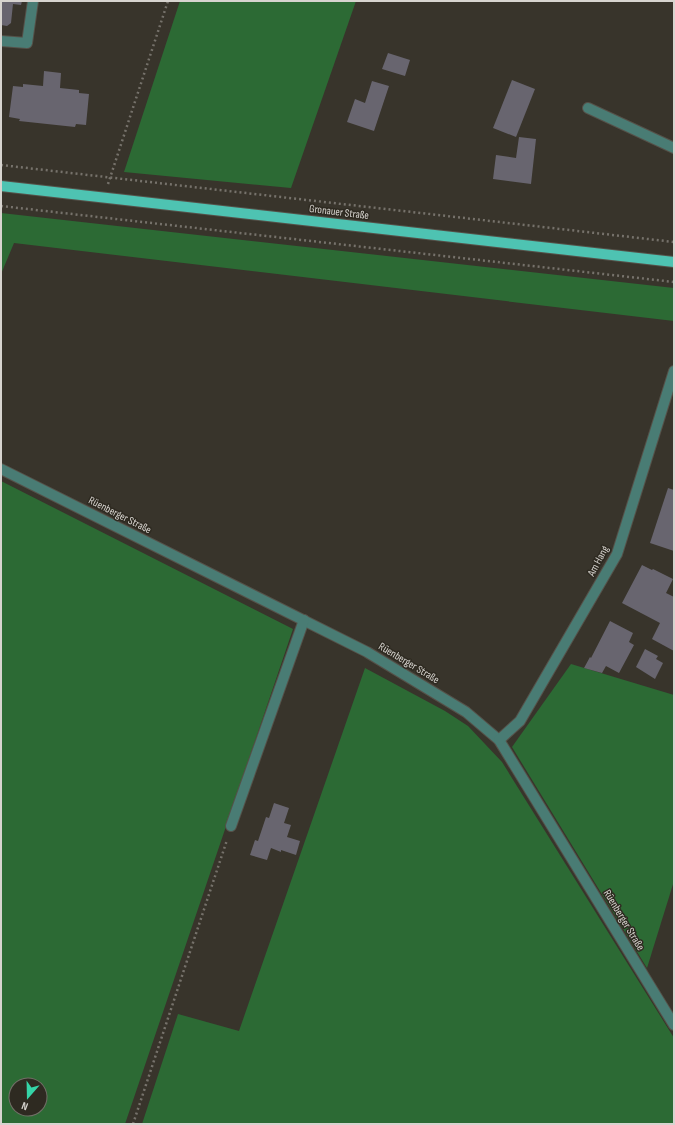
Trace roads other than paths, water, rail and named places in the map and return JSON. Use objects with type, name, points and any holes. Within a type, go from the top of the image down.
[{"type":"main road","name":"Gronauer Straße","points":[[1,186],[674,262]]},
{"type":"street","points":[[1,41],[26,43],[33,1]]},
{"type":"street","points":[[588,108],[674,148]]},
{"type":"street","name":"Am Hang","points":[[499,740],[520,721],[617,554],[674,371]]},
{"type":"street","name":"Rüenberger Straße","points":[[1,469],[367,652],[466,712],[499,740],[674,1025]]},
{"type":"street","points":[[231,826],[304,620]]}]
